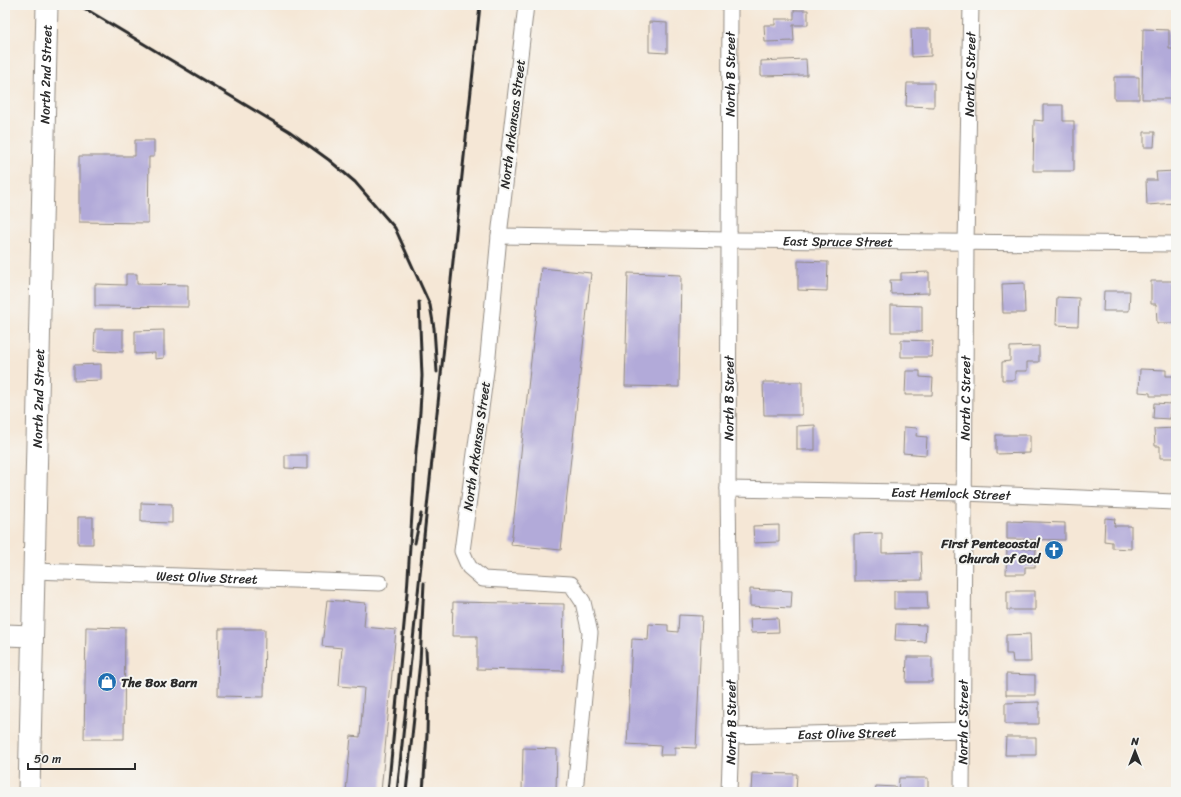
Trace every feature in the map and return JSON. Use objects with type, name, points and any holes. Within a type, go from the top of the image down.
[{"type":"main road","name":"North 2nd Street","points":[[29,792],[47,5]]},
{"type":"main road","points":[[5,635],[32,636]]},
{"type":"street","name":"North Arkansas Street","points":[[526,5],[499,236],[488,356],[462,551],[469,567],[483,580],[571,584],[583,602],[590,633],[575,792]]},
{"type":"street","name":"North B Street","points":[[729,792],[731,736],[728,489],[730,5]]},
{"type":"street","name":"North C Street","points":[[962,792],[966,242],[971,5]]},
{"type":"street","name":"East Spruce Street","points":[[499,236],[730,240],[1176,244]]},
{"type":"street","name":"East Hemlock Street","points":[[728,489],[964,493],[1175,501]]},
{"type":"street","name":"West Olive Street","points":[[34,571],[380,583]]},
{"type":"street","name":"East Olive Street","points":[[731,736],[963,730]]},
{"type":"building","points":[[794,10],[808,10],[808,25],[793,25],[794,41],[765,42],[764,25],[775,25],[775,19],[794,19]]},
{"type":"building","points":[[649,22],[667,23],[667,53],[649,52]]},
{"type":"building","points":[[911,29],[931,29],[931,56],[912,57]]},
{"type":"building","points":[[1143,29],[1169,30],[1169,49],[1176,49],[1174,99],[1142,99]]},
{"type":"building","points":[[806,59],[807,75],[761,76],[761,61]]},
{"type":"building","points":[[1114,77],[1139,77],[1139,99],[1114,99]]},
{"type":"building","points":[[907,83],[934,83],[934,107],[906,106]]},
{"type":"building","points":[[1043,105],[1063,105],[1063,121],[1074,121],[1074,171],[1033,171],[1034,120],[1043,121]]},
{"type":"building","points":[[1144,132],[1155,132],[1154,147],[1144,147]]},
{"type":"building","points":[[135,140],[154,140],[154,157],[149,157],[148,223],[79,222],[79,156],[135,156]]},
{"type":"building","points":[[1175,171],[1176,203],[1147,205],[1146,180],[1157,180],[1156,172]]},
{"type":"building","points":[[798,261],[828,262],[827,291],[798,290]]},
{"type":"building","points":[[541,268],[591,273],[561,550],[511,545]]},
{"type":"building","points":[[929,272],[929,293],[891,294],[890,280],[901,280],[901,273]]},
{"type":"building","points":[[628,273],[681,275],[679,387],[625,386]]},
{"type":"building","points":[[126,274],[137,274],[137,284],[188,285],[188,307],[95,306],[95,284],[126,285]]},
{"type":"building","points":[[1151,281],[1173,281],[1174,323],[1157,323],[1156,304],[1151,304]]},
{"type":"building","points":[[1024,283],[1025,313],[1003,313],[1002,284]]},
{"type":"building","points":[[1104,291],[1130,291],[1129,311],[1103,311]]},
{"type":"building","points":[[1057,297],[1079,298],[1078,326],[1056,325]]},
{"type":"building","points":[[891,305],[922,306],[922,332],[891,332]]},
{"type":"building","points":[[95,329],[123,329],[123,352],[94,351]]},
{"type":"building","points":[[164,330],[164,358],[155,359],[155,353],[135,354],[135,331]]},
{"type":"building","points":[[901,340],[933,341],[932,357],[901,357]]},
{"type":"building","points":[[1039,346],[1039,362],[1027,362],[1027,371],[1015,371],[1015,380],[1002,380],[1002,362],[1010,361],[1010,347]]},
{"type":"building","points":[[101,364],[101,380],[74,381],[74,365]]},
{"type":"building","points":[[1140,369],[1166,370],[1166,376],[1176,376],[1175,396],[1150,396],[1150,393],[1139,392]]},
{"type":"building","points":[[906,371],[920,371],[920,377],[933,378],[932,395],[905,395]]},
{"type":"building","points":[[763,382],[802,382],[802,415],[764,415]]},
{"type":"building","points":[[1154,403],[1171,404],[1170,419],[1153,418]]},
{"type":"building","points":[[815,425],[815,450],[797,450],[797,426]]},
{"type":"building","points":[[904,427],[917,428],[916,436],[927,437],[926,455],[903,453]]},
{"type":"building","points":[[1176,428],[1176,458],[1160,458],[1160,446],[1155,446],[1154,429]]},
{"type":"building","points":[[996,435],[1030,435],[1030,453],[996,454]]},
{"type":"building","points":[[285,455],[307,455],[307,469],[285,468]]},
{"type":"building","points":[[141,503],[172,504],[172,523],[141,522]]},
{"type":"building","points":[[78,517],[93,517],[93,544],[78,544]]},
{"type":"building","points":[[1105,518],[1115,519],[1114,526],[1131,526],[1131,549],[1112,548],[1112,542],[1104,541]]},
{"type":"building","points":[[1007,521],[1065,523],[1065,540],[1007,539]]},
{"type":"building","points":[[779,525],[779,542],[754,543],[753,526]]},
{"type":"building","points":[[882,533],[882,553],[921,552],[922,580],[854,581],[854,534]]},
{"type":"building","points":[[1007,548],[1036,549],[1035,567],[1025,567],[1025,574],[1006,574]]},
{"type":"building","points":[[750,589],[792,591],[791,608],[750,606]]},
{"type":"building","points":[[894,591],[927,591],[928,609],[894,609]]},
{"type":"building","points":[[1007,591],[1035,591],[1035,610],[1007,610]]},
{"type":"building","points":[[327,600],[366,603],[364,627],[396,630],[381,792],[346,792],[351,736],[360,737],[364,688],[339,686],[342,648],[322,646]]},
{"type":"building","points":[[453,602],[564,604],[563,671],[477,669],[477,636],[452,636]]},
{"type":"building","points":[[679,615],[702,616],[696,748],[675,747],[675,755],[660,755],[661,746],[627,744],[632,639],[648,640],[649,624],[668,625],[668,631],[678,632]]},
{"type":"building","points":[[778,618],[779,632],[751,633],[750,619]]},
{"type":"building","points":[[896,624],[926,625],[925,642],[895,640]]},
{"type":"building","points":[[86,627],[125,628],[124,739],[84,739]]},
{"type":"building","points":[[219,629],[265,629],[264,697],[218,696]]},
{"type":"building","points":[[1030,634],[1031,662],[1013,662],[1012,654],[1006,654],[1006,635]]},
{"type":"building","points":[[907,657],[932,657],[932,682],[906,682]]},
{"type":"building","points":[[1006,674],[1035,675],[1035,695],[1006,695]]},
{"type":"building","points":[[1039,702],[1039,724],[1005,724],[1005,703]]},
{"type":"building","points":[[1006,737],[1036,737],[1036,755],[1005,755]]},
{"type":"building","points":[[523,748],[557,749],[556,792],[522,792]]},
{"type":"building","points":[[752,773],[797,774],[796,792],[751,792]]},
{"type":"building","points":[[899,778],[928,778],[928,792],[898,792]]},
{"type":"building","points":[[876,786],[896,787],[895,792],[875,792]]},
{"type":"railway","points":[[79,5],[289,131],[329,160],[355,182],[395,228],[430,305],[434,328],[437,372]]},
{"type":"railway","points":[[397,792],[480,5]]},
{"type":"railway","points":[[388,792],[407,593],[420,412],[422,376],[419,302]]},
{"type":"railway","points":[[415,543],[421,514]]},
{"type":"railway","points":[[406,792],[420,662],[424,583]]},
{"type":"railway","points":[[423,792],[428,693],[426,649]]},
{"type":"place","name":"First Pentecostal Church of God","points":[[1054,550]]},
{"type":"place","name":"The Box Barn","points":[[107,682]]}]
